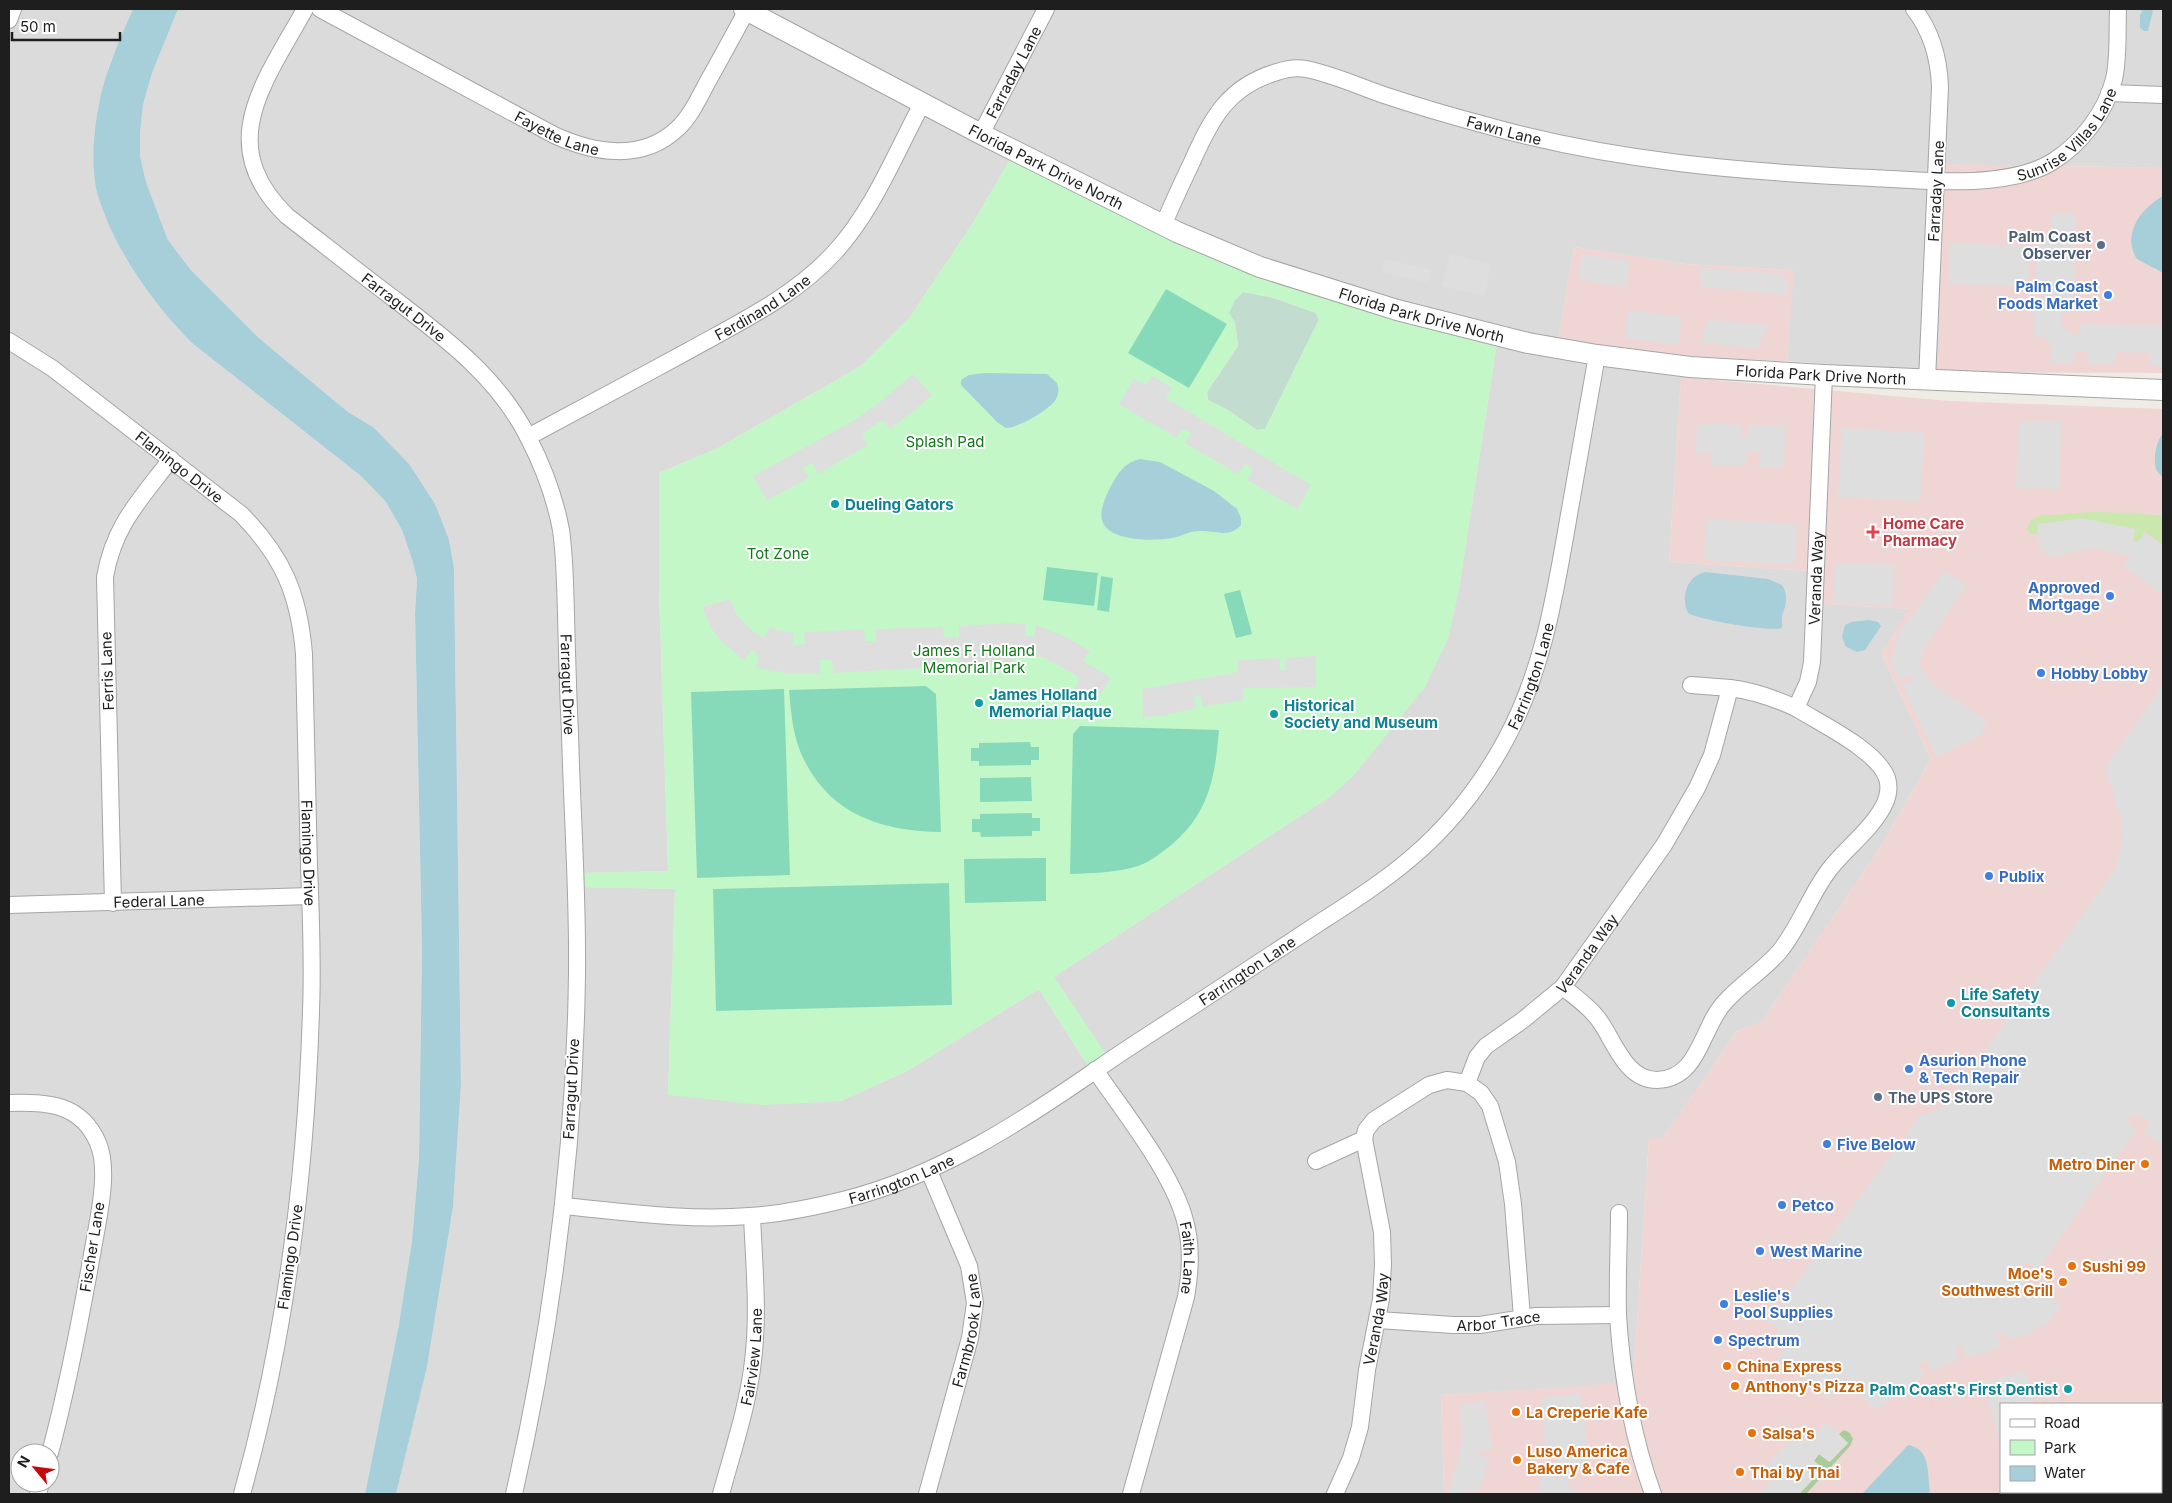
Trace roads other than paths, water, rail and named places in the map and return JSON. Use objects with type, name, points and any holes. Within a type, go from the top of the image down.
[{"type":"street","points":[[9,20],[13,9]]},
{"type":"street","name":"Farragut Drive","points":[[305,9],[262,87],[253,112],[249,145],[258,179],[267,195],[287,216],[474,363],[506,402],[528,437],[552,495],[560,528],[564,560],[577,971],[570,1129],[563,1206],[547,1324],[514,1494]]},
{"type":"street","name":"Fayette Lane","points":[[320,9],[554,134],[588,149],[604,152],[636,149],[652,144],[675,131],[692,110],[746,10]]},
{"type":"street","name":"Farraday Lane","points":[[981,134],[1046,9]]},
{"type":"street","name":"Farraday Lane","points":[[1914,9],[1927,28],[1934,44],[1940,75],[1937,181],[1927,380]]},
{"type":"street","name":"Sunrise Villas Lane","points":[[1937,181],[2011,176],[2037,169],[2050,163],[2075,143],[2098,116],[2109,93],[2116,66],[2118,9]]},
{"type":"street","name":"Florida Park Drive North","points":[[746,10],[981,134],[1163,226],[1260,267],[1333,292],[1464,328],[1528,343],[1596,355],[1705,369],[2163,390]]},
{"type":"street","name":"Fawn Lane","points":[[1163,226],[1205,132],[1218,110],[1231,97],[1256,80],[1272,73],[1293,68],[1315,72],[1414,105],[1506,131],[1602,152],[1754,172],[1937,181]]},
{"type":"street","points":[[2109,93],[2163,95]]},
{"type":"street","name":"Ferdinand Lane","points":[[528,437],[750,318],[802,283],[835,252],[855,226],[878,188],[923,102]]},
{"type":"street","name":"Flamingo Drive","points":[[9,341],[37,357],[229,504],[255,528],[280,562],[297,602],[301,620],[304,654],[312,1010],[308,1092],[300,1184],[288,1280],[273,1365],[255,1448],[242,1494]]},
{"type":"street","name":"Farrington Lane","points":[[563,1206],[685,1217],[752,1216],[788,1212],[846,1200],[929,1171],[974,1148],[1016,1123],[1390,875],[1440,831],[1484,775],[1503,745],[1524,704],[1549,628],[1596,355]]},
{"type":"street","name":"Veranda Way","points":[[1796,708],[1808,682],[1812,662],[1824,375]]},
{"type":"street","name":"Ferris Lane","points":[[113,903],[105,577],[116,535],[132,510],[171,460]]},
{"type":"street","points":[[1563,987],[1593,1013],[1621,1057],[1641,1075],[1650,1079],[1669,1078],[1683,1071],[1690,1064],[1711,1022],[1724,1003],[1779,952],[1795,930],[1821,881],[1880,813],[1888,795],[1889,787],[1876,759],[1796,708],[1774,698],[1750,691],[1691,685]]},
{"type":"street","name":"Veranda Way","points":[[1467,1083],[1477,1057],[1486,1046],[1523,1020],[1563,987],[1664,845],[1682,816],[1712,755],[1720,734],[1730,688]]},
{"type":"street","name":"Federal Lane","points":[[9,906],[310,896]]},
{"type":"street","name":"Faith Lane","points":[[1096,1070],[1173,1190],[1185,1218],[1190,1251],[1190,1278],[1186,1297],[1131,1494]]},
{"type":"street","points":[[1316,1161],[1364,1139],[1366,1130],[1374,1120],[1429,1085],[1447,1080],[1467,1083],[1481,1093],[1490,1106],[1507,1162],[1513,1204],[1522,1318]]},
{"type":"street","name":"Fischer Lane","points":[[9,1103],[49,1103],[70,1111],[92,1131],[98,1143],[102,1159],[99,1211],[84,1302],[68,1381],[52,1443]]},
{"type":"street","name":"Veranda Way","points":[[1335,1494],[1351,1458],[1360,1427],[1367,1370],[1378,1320],[1383,1265],[1382,1232],[1364,1139]]},
{"type":"street","name":"Farmbrook Lane","points":[[927,1494],[970,1338],[975,1303],[969,1266],[929,1171]]},
{"type":"street","points":[[1619,1213],[1618,1315],[1623,1368],[1629,1412],[1653,1494]]},
{"type":"street","name":"Fairview Lane","points":[[721,1494],[745,1409],[754,1360],[757,1313],[752,1216]]},
{"type":"street","name":"Arbor Trace","points":[[1378,1320],[1453,1326],[1480,1325],[1522,1318],[1618,1315]]},
{"type":"street","points":[[2096,1494],[2110,1493]]},
{"type":"water","points":[[133,9],[178,9],[152,73],[143,105],[140,133],[140,156],[146,182],[168,240],[190,269],[260,339],[348,412],[373,427],[409,464],[435,504],[449,540],[454,568],[461,1084],[453,1207],[427,1367],[396,1494],[365,1494],[399,1324],[412,1241],[419,1159],[422,949],[415,613],[417,579],[402,530],[386,502],[361,476],[192,343],[149,293],[115,237],[98,196],[94,176],[94,141],[104,83],[112,58]]},
{"type":"water","points":[[2143,9],[2151,9],[2153,11],[2148,31],[2140,28],[2140,15]]},
{"type":"water","points":[[2163,196],[2163,273],[2137,259],[2131,241],[2132,232],[2141,215]]},
{"type":"water","points":[[985,373],[1047,374],[1057,383],[1058,395],[1053,403],[1041,413],[1018,425],[1006,428],[998,423],[961,385],[961,380],[969,375]]},
{"type":"water","points":[[2163,433],[2163,478],[2157,470],[2155,455],[2157,445]]},
{"type":"water","points":[[1135,460],[1160,462],[1214,491],[1237,509],[1241,518],[1241,525],[1228,533],[1198,531],[1172,538],[1155,540],[1134,539],[1115,534],[1103,523],[1101,514],[1103,504],[1122,469]]},
{"type":"water","points":[[1705,572],[1768,579],[1782,585],[1786,604],[1782,618],[1782,628],[1735,625],[1688,613],[1685,600],[1687,588],[1694,578]]},
{"type":"water","points":[[1869,620],[1878,622],[1881,626],[1865,650],[1857,652],[1846,647],[1842,637],[1845,625],[1851,622]]},
{"type":"water","points":[[1908,1445],[1921,1451],[1924,1456],[1928,1469],[1930,1491],[1927,1494],[1862,1494]]},
{"type":"place","name":"Palm Coast Observer","points":[[2101,245]]},
{"type":"place","name":"Palm Coast Foods Market","points":[[2108,295]]},
{"type":"place","name":"Dueling Gators","points":[[835,504]]},
{"type":"place","name":"Home Care Pharmacy","points":[[1873,532]]},
{"type":"place","name":"Approved Mortgage","points":[[2110,596]]},
{"type":"place","name":"Hobby Lobby","points":[[2041,673]]},
{"type":"place","name":"James Holland Memorial Plaque","points":[[979,703]]},
{"type":"place","name":"Historical Society and Museum","points":[[1274,714]]},
{"type":"place","name":"Publix","points":[[1989,876]]},
{"type":"place","name":"Life Safety Consultants","points":[[1951,1003]]},
{"type":"place","name":"Asurion Phone & Tech Repair","points":[[1909,1069]]},
{"type":"place","name":"The UPS Store","points":[[1878,1097]]},
{"type":"place","name":"Five Below","points":[[1827,1144]]},
{"type":"place","name":"Metro Diner","points":[[2145,1164]]},
{"type":"place","name":"Petco","points":[[1782,1205]]},
{"type":"place","name":"West Marine","points":[[1760,1251]]},
{"type":"place","name":"Sushi 99","points":[[2072,1266]]},
{"type":"place","name":"Moe's Southwest Grill","points":[[2063,1282]]},
{"type":"place","name":"Leslie's Pool Supplies","points":[[1724,1304]]},
{"type":"place","name":"Spectrum","points":[[1718,1340]]},
{"type":"place","name":"China Express","points":[[1727,1366]]},
{"type":"place","name":"Anthony's Pizza","points":[[1735,1386]]},
{"type":"place","name":"Palm Coast's First Dentist","points":[[2068,1389]]},
{"type":"place","name":"La Creperie Kafe","points":[[1516,1412]]},
{"type":"place","name":"Salsa's","points":[[1752,1433]]},
{"type":"place","name":"Luso America Bakery & Cafe","points":[[1517,1460]]},
{"type":"place","name":"Thai by Thai","points":[[1740,1472]]},
{"type":"park label","name":"Splash Pad","points":[[945,441]]},
{"type":"park label","name":"Tot Zone","points":[[778,553]]},
{"type":"park label","name":"James F. Holland Memorial Park","points":[[974,658]]}]
